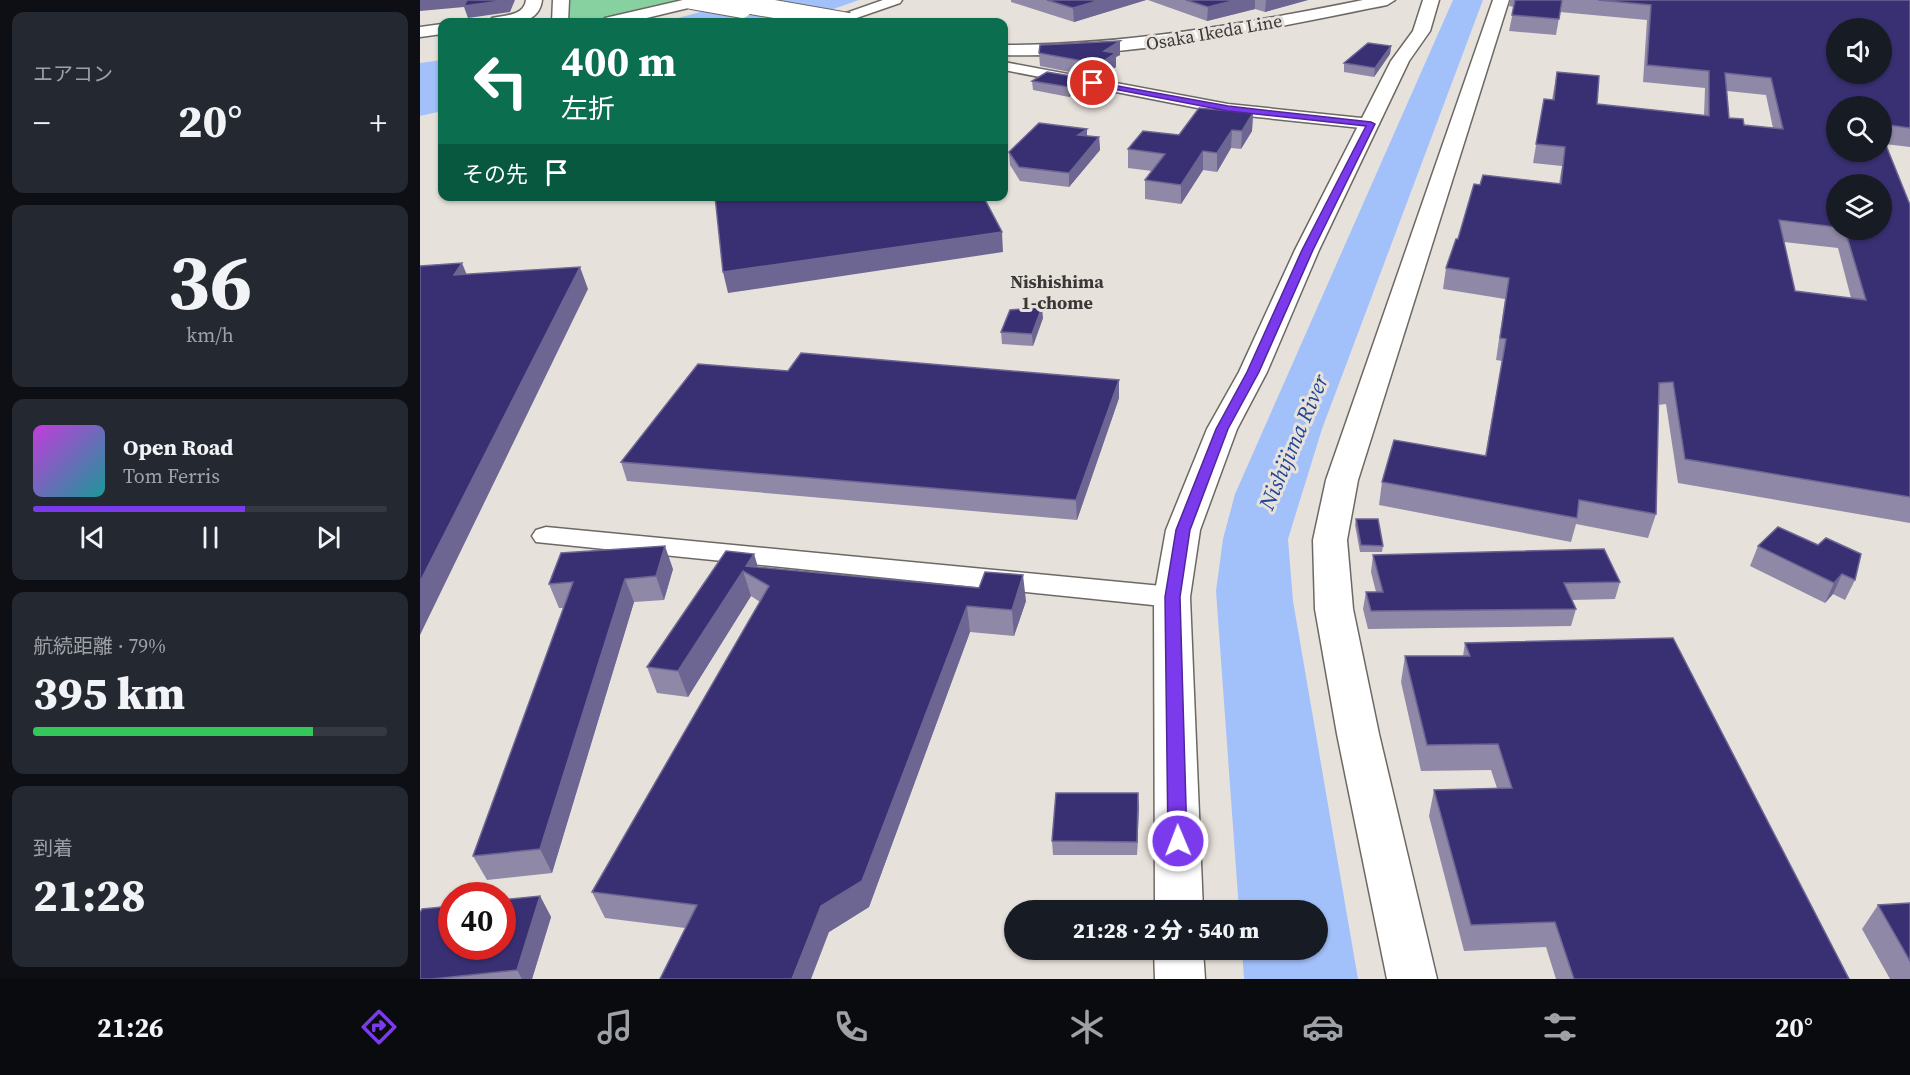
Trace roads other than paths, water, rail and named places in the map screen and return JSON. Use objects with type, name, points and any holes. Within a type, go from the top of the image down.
[{"type":"street","points":[[516,18],[525,16],[533,8],[534,0]]},
{"type":"street","points":[[560,18],[561,0]]},
{"type":"street","points":[[691,0],[792,18]]},
{"type":"street","points":[[628,18],[703,0]]},
{"type":"street","points":[[722,0],[826,18]]},
{"type":"street","points":[[845,18],[895,0]]},
{"type":"street","name":"Osaka Ikeda Line","points":[[1008,43],[1059,44],[1145,38],[1233,25],[1358,0]]},
{"type":"street","name":"Osaka Ikeda Line","points":[[1008,50],[1066,51],[1154,44],[1387,0]]},
{"type":"street","points":[[1179,900],[1172,597],[1183,530],[1222,429],[1253,372],[1307,250],[1400,61],[1421,31],[1431,0]]},
{"type":"street","points":[[1412,979],[1358,734],[1336,620],[1330,540],[1342,480],[1501,0]]},
{"type":"street","points":[[420,32],[438,30]]},
{"type":"street","points":[[1008,67],[1228,109],[1371,124]]},
{"type":"street","points":[[546,536],[1172,597]]},
{"type":"street","points":[[1179,960],[1180,979]]},
{"type":"water","points":[[745,0],[859,0],[807,18],[678,18]]},
{"type":"water","name":"Nishijima River","points":[[1453,0],[1483,0],[1322,429],[1288,539],[1293,601],[1358,979],[1244,979],[1243,960],[1328,960],[1328,900],[1238,900],[1216,591],[1223,539],[1235,494]]},
{"type":"water","points":[[438,61],[438,112],[420,116],[420,63]]},
{"type":"district","name":"Nishishima 1-chome","points":[[1057,291]]}]
